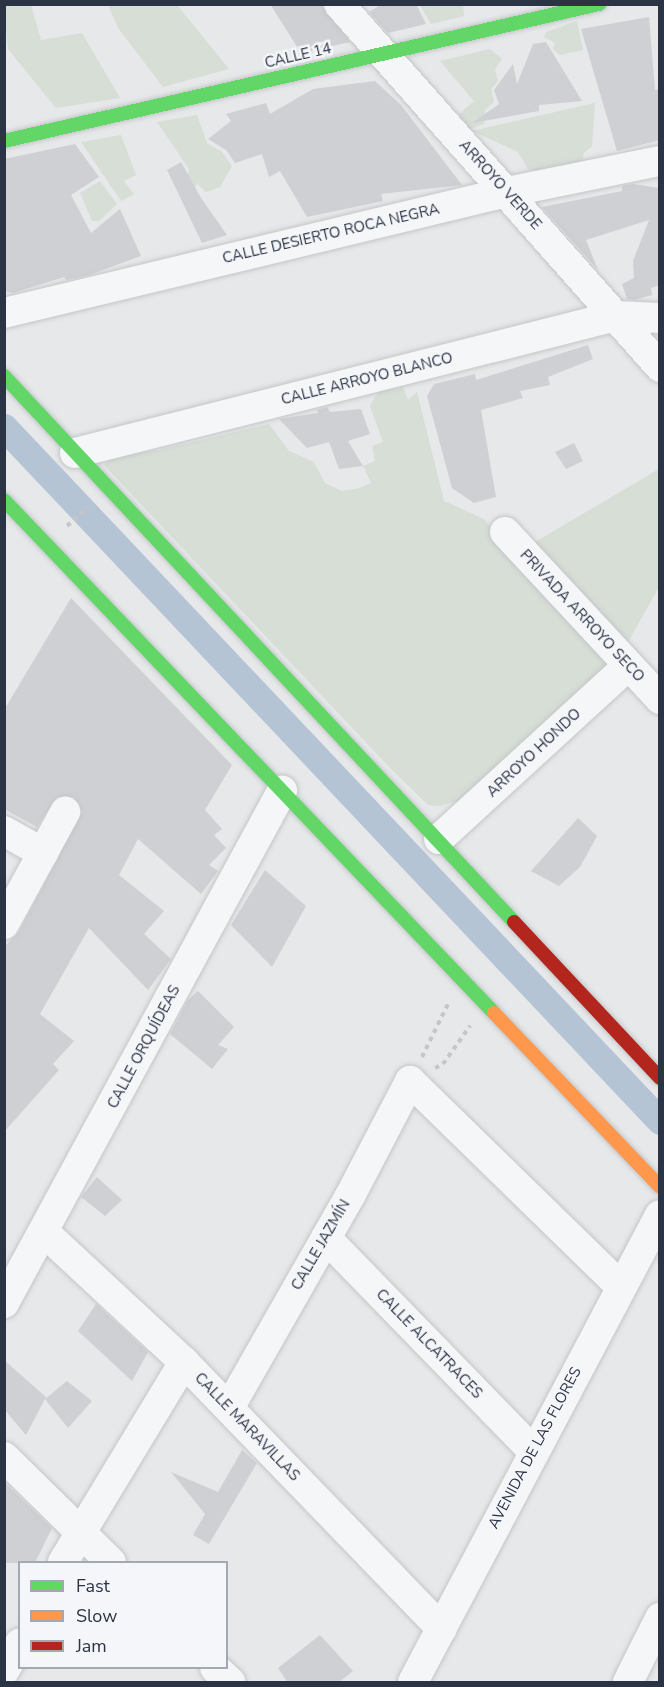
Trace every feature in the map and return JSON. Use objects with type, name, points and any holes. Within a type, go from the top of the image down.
[{"type":"street","name":"ARROYO VERDE","points":[[339,4],[660,366]]},
{"type":"street","name":"CALLE 14","points":[[4,141],[600,4]]},
{"type":"street","name":"CALLE DESIERTO ROCA NEGRA","points":[[4,313],[507,192],[660,161]]},
{"type":"street","name":"CALLE ARROYO BLANCO","points":[[75,453],[616,316],[660,318]]},
{"type":"street","points":[[4,376],[660,1078]]},
{"type":"street","points":[[4,500],[660,1187]]},
{"type":"street","name":"PRIVADA ARROYO SECO","points":[[505,532],[660,699]]},
{"type":"street","name":"ARROYO HONDO","points":[[439,840],[628,666]]},
{"type":"street","name":"CALLE ORQUÍDEAS","points":[[4,1303],[282,791]]},
{"type":"street","points":[[4,924],[65,812]]},
{"type":"street","points":[[4,831],[43,852]]},
{"type":"street","points":[[410,1081],[621,1287]]},
{"type":"street","name":"CALLE JAZMÍN","points":[[229,1408],[326,1238],[410,1081]]},
{"type":"street","name":"AVENIDA DE LAS FLORES","points":[[413,1683],[533,1451],[660,1215]]},
{"type":"street","name":"CALLE MARAVILLAS","points":[[44,1232],[184,1362],[442,1629]]},
{"type":"street","name":"CALLE ALCATRACES","points":[[326,1238],[533,1451]]},
{"type":"street","points":[[64,1561],[80,1531],[184,1362]]},
{"type":"street","points":[[4,1457],[109,1561]]},
{"type":"street","points":[[628,1683],[660,1618]]},
{"type":"street","points":[[4,1671],[18,1646]]},
{"type":"street","points":[[216,1669],[230,1683]]},
{"type":"path","points":[[64,528],[96,499]]},
{"type":"path","points":[[410,1081],[460,980]]},
{"type":"path","points":[[410,1081],[443,1064],[485,1005]]},
{"type":"shaded area","points":[[4,5],[31,5],[41,40],[82,33],[120,98],[56,108],[8,49]]},
{"type":"shaded area","points":[[108,5],[177,5],[229,69],[163,87],[118,28]]},
{"type":"shaded area","points":[[420,5],[463,5],[464,16],[431,24]]},
{"type":"shaded area","points":[[577,21],[583,50],[560,55],[553,49],[555,43],[544,37],[546,32]]},
{"type":"shaded area","points":[[490,49],[502,59],[495,69],[498,81],[491,89],[494,102],[485,110],[484,124],[470,129],[458,115],[474,101],[440,61]]},
{"type":"shaded area","points":[[595,103],[592,146],[583,154],[583,165],[542,172],[528,169],[518,152],[472,131]]},
{"type":"shaded area","points":[[197,115],[207,143],[222,152],[232,166],[220,187],[206,192],[198,184],[190,191],[186,183],[189,169],[157,122]]},
{"type":"shaded area","points":[[121,135],[136,175],[124,181],[134,194],[121,201],[81,142]]},
{"type":"shaded area","points":[[100,181],[117,204],[99,221],[92,221],[80,193]]},
{"type":"shaded area","points":[[403,387],[408,400],[417,392],[444,501],[484,519],[608,664],[460,800],[440,806],[428,805],[390,768],[104,465],[112,457],[159,450],[269,424],[289,451],[314,462],[325,483],[342,491],[360,488],[371,483],[363,466],[375,461],[372,446],[383,442],[370,406],[378,392]]},
{"type":"shaded area","points":[[659,469],[659,587],[625,647],[530,545]]},
{"type":"building","points":[[270,4],[321,4],[350,42],[301,53]]},
{"type":"building","points":[[382,4],[416,4],[426,24],[388,33],[369,12]]},
{"type":"building","points":[[649,17],[655,90],[660,89],[660,140],[617,151],[581,29]]},
{"type":"building","points":[[546,42],[582,101],[539,105],[539,111],[472,123],[499,104],[494,90],[513,64],[517,84],[533,44]]},
{"type":"building","points":[[375,81],[401,105],[462,185],[381,194],[383,201],[307,217],[280,171],[269,177],[262,154],[235,163],[226,150],[208,139],[231,121],[226,114],[266,103],[270,114],[313,89]]},
{"type":"building","points":[[75,144],[99,177],[71,195],[91,233],[120,209],[141,256],[89,275],[66,280],[64,277],[13,293],[4,291],[4,159]]},
{"type":"building","points":[[181,162],[201,198],[227,235],[202,243],[167,170]]},
{"type":"building","points":[[633,184],[660,188],[660,285],[651,288],[652,295],[634,300],[627,299],[622,284],[634,278],[633,261],[649,220],[586,240],[598,270],[542,207],[622,191],[622,186]]},
{"type":"building","points":[[588,345],[593,359],[548,377],[550,385],[520,391],[523,398],[481,410],[496,497],[474,503],[452,488],[427,396],[434,384],[475,374],[476,380]]},
{"type":"building","points":[[327,407],[330,412],[361,409],[370,434],[348,441],[363,466],[339,469],[329,442],[307,448],[279,419],[318,413],[317,410]]},
{"type":"building","points":[[574,443],[583,461],[566,469],[555,452]]},
{"type":"building","points":[[71,598],[232,765],[205,810],[222,829],[214,835],[226,848],[209,865],[218,871],[201,894],[138,839],[119,875],[164,911],[144,934],[171,959],[148,990],[89,928],[40,1014],[74,1041],[53,1064],[59,1070],[4,1132],[4,947],[19,932],[82,812],[74,797],[57,797],[37,827],[4,809],[4,710]]},
{"type":"building","points":[[578,818],[597,836],[580,867],[559,886],[531,871]]},
{"type":"building","points":[[265,870],[306,906],[272,967],[231,925]]},
{"type":"building","points":[[198,991],[234,1027],[218,1045],[228,1049],[212,1069],[170,1034],[188,1000]]},
{"type":"building","points":[[97,1177],[122,1200],[105,1216],[81,1197]]},
{"type":"building","points":[[96,1304],[148,1352],[132,1381],[78,1331]]},
{"type":"building","points":[[4,1360],[46,1397],[26,1435],[4,1409]]},
{"type":"building","points":[[67,1381],[92,1401],[68,1428],[45,1399]]},
{"type":"building","points":[[242,1450],[257,1463],[209,1544],[193,1535],[205,1514],[171,1472],[218,1492]]},
{"type":"building","points":[[4,1482],[52,1528],[36,1561],[4,1563]]},
{"type":"building","points":[[320,1635],[353,1671],[338,1683],[288,1683],[278,1668]]},
{"type":"waterway","points":[[4,427],[660,1121]]},
{"type":"traffic: fast","points":[[4,141],[599,4]]},
{"type":"traffic: fast","points":[[4,376],[514,922]]},
{"type":"traffic: fast","points":[[4,500],[494,1013]]},
{"type":"traffic: slow","points":[[494,1013],[660,1187]]},
{"type":"traffic: jam","points":[[514,922],[660,1078]]}]
